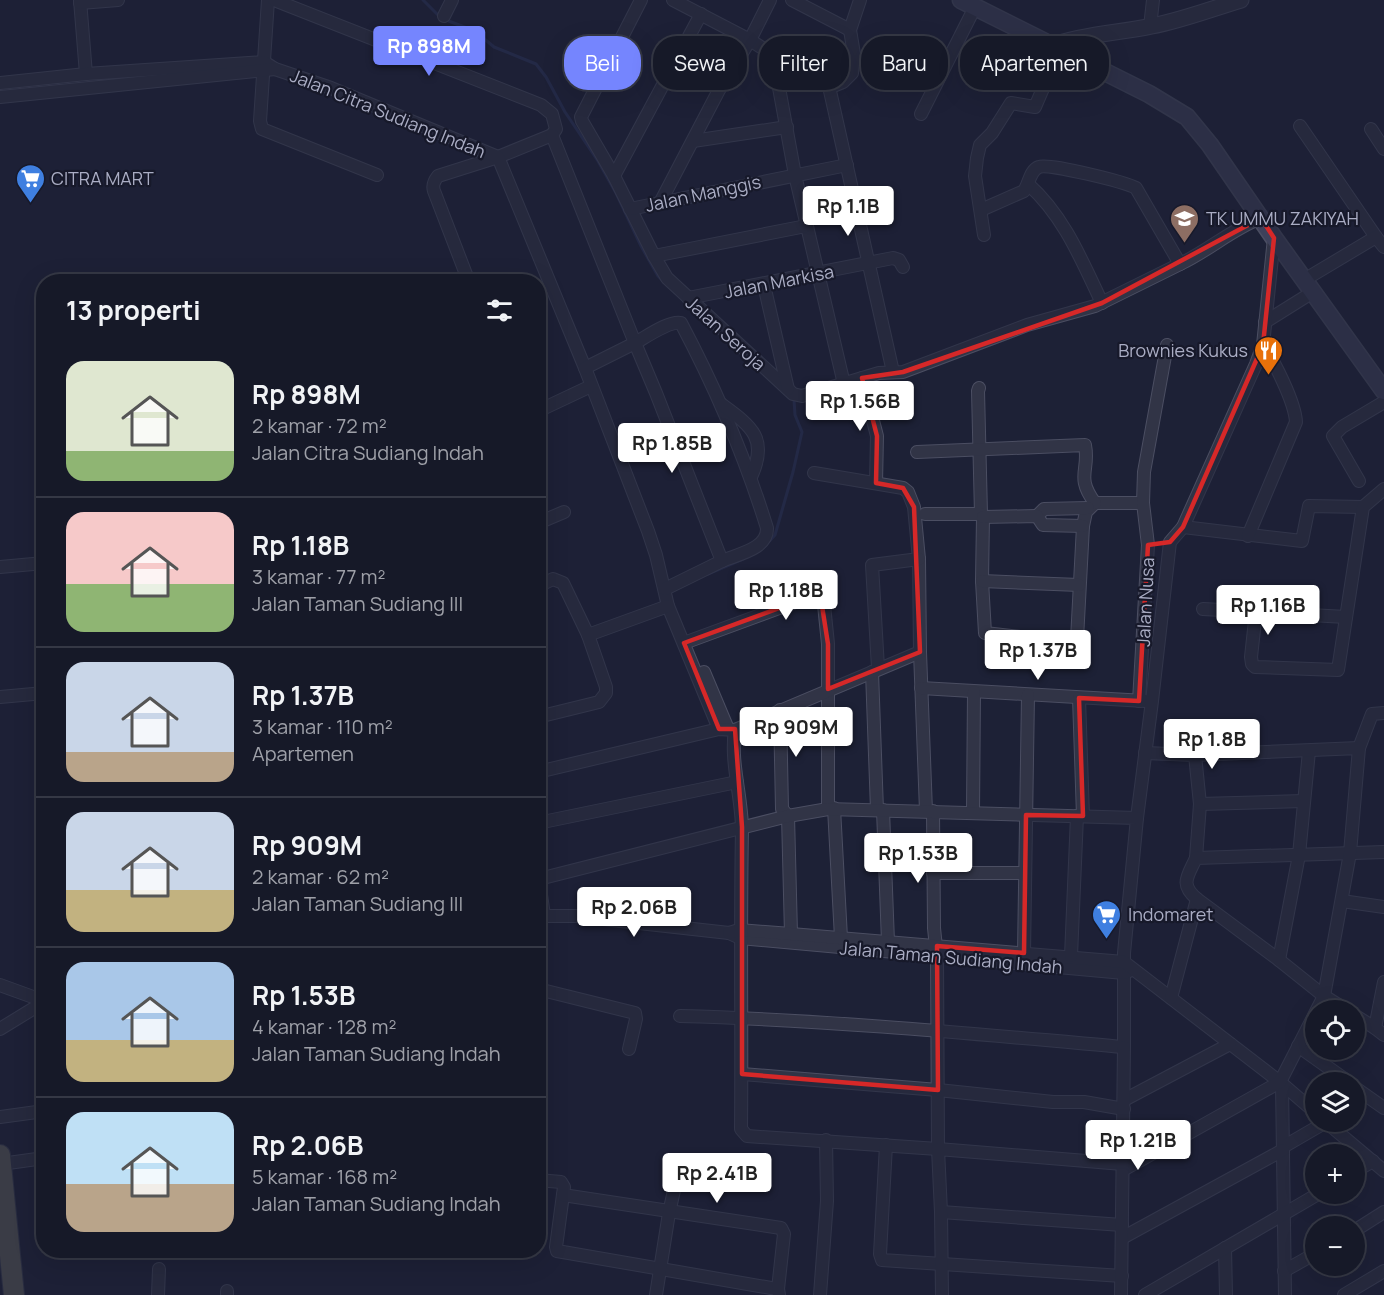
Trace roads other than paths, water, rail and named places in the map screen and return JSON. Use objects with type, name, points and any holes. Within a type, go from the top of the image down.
[{"type":"highway","points":[[0,1160],[4,1235],[14,1295]]},
{"type":"main road","points":[[968,4],[1033,36]]},
{"type":"main road","points":[[1109,74],[1187,117],[1210,145],[1384,392]]},
{"type":"street","points":[[86,74],[80,2],[118,0]]},
{"type":"street","points":[[268,0],[268,68],[260,121],[262,129],[377,175]]},
{"type":"street","points":[[274,0],[541,105],[552,114],[556,129],[552,135],[498,157],[438,176],[432,186],[466,274]]},
{"type":"street","points":[[444,16],[453,0]]},
{"type":"street","name":"Jalan Seroja","points":[[640,0],[581,117],[667,278],[788,389]]},
{"type":"street","points":[[674,0],[759,46]]},
{"type":"street","points":[[661,201],[719,90],[750,40],[770,0]]},
{"type":"street","points":[[792,0],[850,30]]},
{"type":"street","points":[[860,0],[850,30],[854,54],[852,74],[831,91],[893,372]]},
{"type":"street","points":[[1149,27],[1153,0]]},
{"type":"street","points":[[1088,36],[1185,19],[1241,0]]},
{"type":"street","points":[[921,114],[968,4]]},
{"type":"street","points":[[614,176],[701,14]]},
{"type":"street","name":"Jalan Citra Sudiang Indah","points":[[0,97],[152,76],[268,68],[331,88],[498,157],[585,368],[648,531],[668,606],[688,642],[732,745],[742,827],[740,909],[736,934],[741,1018],[741,1129],[745,1135],[826,1140]]},
{"type":"street","name":"Jalan Citra Sudiang Indah","points":[[0,83],[86,74],[152,76]]},
{"type":"street","points":[[780,90],[795,175],[844,384]]},
{"type":"street","points":[[984,235],[975,176],[980,145],[992,134],[1011,103],[1035,107],[1041,90]]},
{"type":"street","points":[[693,141],[786,126]]},
{"type":"street","points":[[1266,322],[1309,286],[1380,242],[1300,126]]},
{"type":"street","points":[[1371,129],[1384,149]]},
{"type":"street","points":[[552,135],[722,561]]},
{"type":"street","name":"Jalan Manggis","points":[[630,209],[847,165]]},
{"type":"street","points":[[981,210],[1024,191],[1033,171],[1038,167],[1046,166],[1133,186],[1180,264]]},
{"type":"street","points":[[1028,184],[1049,205],[1061,222],[1102,303]]},
{"type":"street","points":[[764,285],[788,389],[802,396],[879,373],[903,372],[1027,325],[1102,303],[1202,254],[1246,224],[1261,218]]},
{"type":"street","points":[[654,256],[807,226]]},
{"type":"street","points":[[1121,1295],[1127,968],[1137,818],[1170,542],[1183,527],[1263,345],[1274,238]]},
{"type":"street","name":"Jalan Markisa","points":[[688,298],[764,285],[892,258],[899,261],[903,267]]},
{"type":"street","points":[[585,368],[679,321],[696,350],[751,477],[767,528],[765,540],[759,545],[665,589]]},
{"type":"street","name":"Jalan Nusa","points":[[1139,701],[1148,545],[1143,503],[1145,464],[1167,345]]},
{"type":"street","points":[[1248,536],[1296,422],[1295,413],[1280,377],[1263,345]]},
{"type":"street","points":[[861,378],[877,436],[876,483]]},
{"type":"street","points":[[546,407],[591,386]]},
{"type":"street","points":[[917,452],[980,449],[1085,446],[1084,483],[1092,506],[1083,526],[1077,639],[1045,639],[985,633],[982,581],[982,515],[980,449],[978,391],[979,388]]},
{"type":"street","points":[[1359,481],[1333,436],[1342,427],[1384,402]]},
{"type":"street","points":[[720,404],[741,419],[753,433],[758,444],[759,460],[751,477]]},
{"type":"street","points":[[814,473],[903,488],[908,492],[914,507],[919,559],[921,688],[937,951],[936,1031],[942,1295]]},
{"type":"street","points":[[1256,611],[1251,657],[1255,667],[1338,670],[1363,507],[1384,489]]},
{"type":"street","points":[[925,514],[1037,516],[1044,509],[1092,506],[1122,501],[1143,503]]},
{"type":"street","points":[[1183,527],[1302,541],[1309,506],[1363,507]]},
{"type":"street","points":[[546,520],[564,512]]},
{"type":"street","points":[[1037,516],[1043,525],[1083,526]]},
{"type":"street","points":[[1148,545],[1170,542]]},
{"type":"street","points":[[888,942],[880,810],[872,565],[919,559]]},
{"type":"street","points":[[0,567],[36,564]]},
{"type":"street","points":[[546,582],[553,579],[561,581],[588,635],[604,680],[606,693],[594,704],[546,715]]},
{"type":"street","points":[[982,581],[1079,585]]},
{"type":"street","points":[[688,642],[822,594],[828,644],[831,808],[841,938]]},
{"type":"street","points":[[588,635],[668,606]]},
{"type":"street","points":[[1203,609],[1346,617]]},
{"type":"street","points":[[546,770],[727,729],[780,710],[920,652]]},
{"type":"street","points":[[921,688],[1152,701]]},
{"type":"street","points":[[973,812],[974,692]]},
{"type":"street","points":[[0,697],[36,694]]},
{"type":"street","points":[[1024,953],[1028,695]]},
{"type":"street","points":[[1071,956],[1080,816],[1079,698]]},
{"type":"street","points":[[780,710],[782,808],[788,816],[791,934]]},
{"type":"street","points":[[1286,1295],[1281,1083],[1324,996],[1350,853],[1359,748],[1372,714],[1384,713]]},
{"type":"street","points":[[1145,753],[1195,755],[1359,748]]},
{"type":"street","points":[[1279,960],[1299,855],[1309,751]]},
{"type":"street","points":[[1195,755],[1200,804],[1196,858],[1185,884],[1189,892],[1330,1000]]},
{"type":"street","points":[[546,821],[737,782]]},
{"type":"street","points":[[1200,804],[1303,801]]},
{"type":"street","points":[[546,875],[788,816],[831,808],[1137,818]]},
{"type":"street","points":[[1196,858],[1384,852]]},
{"type":"street","points":[[933,873],[1025,873]]},
{"type":"street","points":[[1171,998],[1197,899]]},
{"type":"street","points":[[1342,901],[1384,907]]},
{"type":"street","name":"Jalan Taman Sudiang Indah","points":[[546,915],[576,916],[736,934],[1127,968]]},
{"type":"street","points":[[736,934],[791,934],[841,938],[888,942],[937,951],[1071,956],[1127,968],[1171,998],[1305,1104]]},
{"type":"street","points":[[1365,1022],[1380,1032],[1384,982]]},
{"type":"street","points":[[0,985],[36,998]]},
{"type":"street","points":[[546,991],[635,1013],[636,1019],[629,1050]]},
{"type":"street","points":[[0,1029],[36,1006]]},
{"type":"street","points":[[680,1016],[936,1031],[1124,1047]]},
{"type":"street","points":[[742,1074],[1053,1102],[1124,1105],[1230,1044]]},
{"type":"street","points":[[1298,1046],[1335,1072]]},
{"type":"street","points":[[820,1295],[827,1201],[826,1140],[1123,1167],[1281,1083]]},
{"type":"street","points":[[1365,1094],[1384,1108]]},
{"type":"street","points":[[0,1117],[36,1112]]},
{"type":"street","points":[[1122,1238],[1310,1132]]},
{"type":"street","points":[[1338,1132],[1384,1170]]},
{"type":"street","points":[[886,1145],[881,1258],[885,1261],[1122,1276]]},
{"type":"street","points":[[0,1160],[36,1158]]},
{"type":"street","points":[[1365,1166],[1373,1161]]},
{"type":"street","points":[[656,1295],[669,1213],[680,1163]]},
{"type":"street","points":[[546,1181],[561,1182],[564,1187],[555,1247],[557,1251],[660,1268],[778,1292],[784,1234],[781,1228],[669,1213],[655,1208],[563,1195]]},
{"type":"street","points":[[1145,1295],[1305,1202]]},
{"type":"street","points":[[941,1212],[1122,1225]]},
{"type":"street","points":[[1365,1224],[1384,1212]]},
{"type":"street","points":[[1225,1248],[1226,1295]]},
{"type":"street","points":[[1284,1271],[1305,1259]]},
{"type":"street","points":[[158,1295],[159,1269]]},
{"type":"street","points":[[1344,1295],[1384,1271]]},
{"type":"waterway","points":[[423,0],[440,17]]},
{"type":"waterway","points":[[446,20],[475,31],[494,47],[536,64],[598,161],[641,246],[663,281]]},
{"type":"waterway","points":[[764,547],[775,535],[802,432],[792,399]]},
{"type":"waterway","points":[[708,574],[743,559]]},
{"type":"place","name":"CITRA MART","points":[[30,204]]},
{"type":"place","name":"TK UMMU ZAKIYAH","points":[[1185,244]]},
{"type":"place","name":"Brownies Kukus","points":[[1269,376]]},
{"type":"place","name":"Indomaret","points":[[1107,940]]}]
